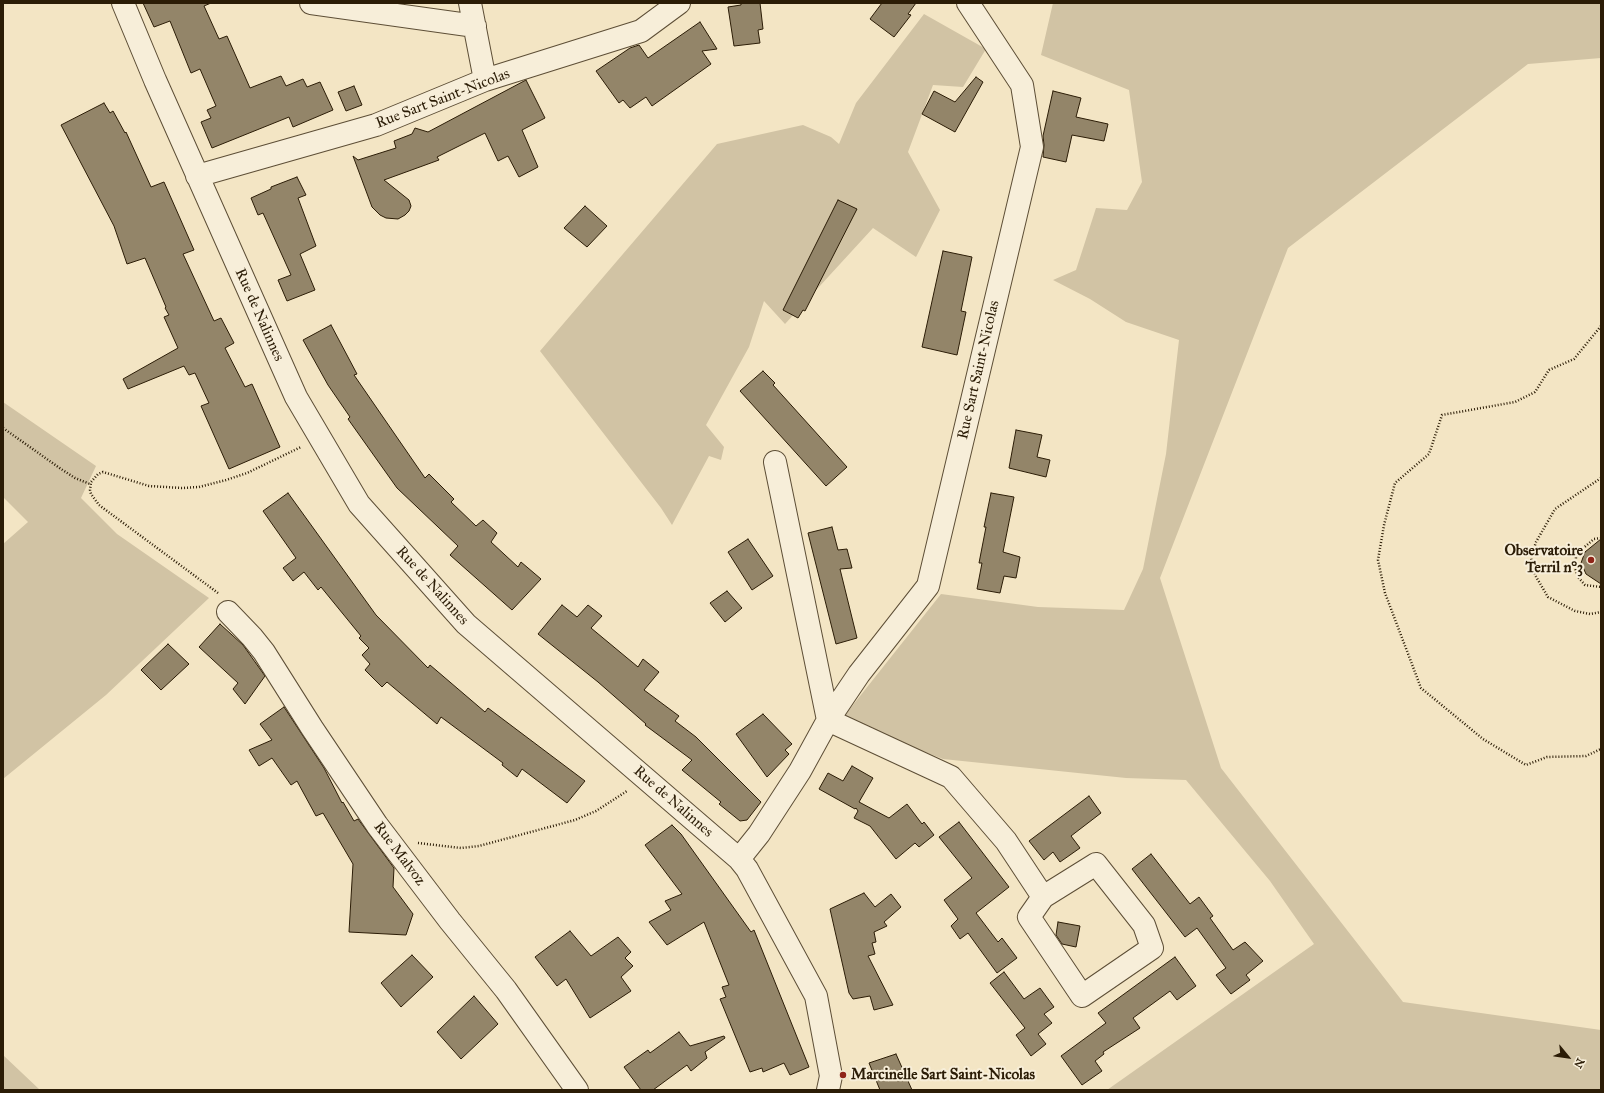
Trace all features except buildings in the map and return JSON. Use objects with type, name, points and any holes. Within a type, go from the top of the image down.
[{"type":"street","name":"Rue de Nalinnes","points":[[124,3],[155,80],[296,397],[359,504],[466,624],[739,859],[747,869],[816,996],[831,1076],[828,1090]]},
{"type":"street","points":[[311,3],[475,26]]},
{"type":"street","points":[[470,3],[485,80]]},
{"type":"street","name":"Rue Sart Saint-Nicolas","points":[[197,176],[376,125],[485,80],[641,31],[679,3]]},
{"type":"street","name":"Rue Sart Saint-Nicolas","points":[[739,859],[759,834],[800,771],[828,720],[859,674],[928,586],[1032,147],[1022,85],[968,3]]},
{"type":"street","points":[[775,462],[828,720],[951,777],[1006,841],[1043,897]]},
{"type":"street","name":"Rue Malvoz","points":[[228,612],[264,652],[376,825],[450,921],[506,990],[577,1090]]},
{"type":"street","points":[[1096,864],[1144,926],[1152,948],[1082,996],[1030,917],[1043,897],[1096,864]]},
{"type":"path","points":[[1601,326],[1574,359],[1549,370],[1535,392],[1515,402],[1442,415],[1429,454],[1395,483],[1384,525],[1378,560],[1385,593],[1421,688],[1483,739],[1526,765],[1547,757],[1586,756],[1601,749]]},
{"type":"path","points":[[3,428],[61,469],[75,478],[90,484]]},
{"type":"path","points":[[228,612],[224,598],[99,505],[91,494],[90,484],[94,477],[103,472],[142,484],[164,488],[182,488],[212,484],[247,473],[293,452],[319,436]]},
{"type":"path","points":[[1601,478],[1555,509],[1536,542],[1531,558],[1535,575],[1548,597],[1575,611],[1590,614],[1601,612]]},
{"type":"path","points":[[1601,538],[1594,539],[1581,550],[1576,557],[1574,568],[1578,577],[1585,584],[1601,587]]},
{"type":"path","points":[[424,844],[461,848],[479,846],[575,820],[596,811],[646,778]]},
{"type":"shaded area","points":[[1053,3],[1601,3],[1601,58],[1528,64],[1288,248],[1160,578],[1221,768],[1403,1002],[1601,1030],[1601,1090],[1107,1090],[1314,944],[1270,881],[1186,780],[1126,778],[943,759],[841,720],[941,594],[1038,607],[1124,610],[1143,569],[1166,454],[1179,340],[1126,322],[1090,299],[1053,280],[1076,270],[1096,208],[1127,210],[1142,182],[1129,90],[1041,55]]},
{"type":"shaded area","points":[[924,14],[986,49],[963,87],[933,85],[908,152],[940,210],[916,257],[873,228],[785,324],[764,301],[749,347],[706,425],[724,447],[721,460],[709,456],[672,525],[661,508],[540,351],[717,144],[803,125],[831,137],[839,144],[856,103]]},
{"type":"shaded area","points":[[3,402],[96,466],[81,498],[117,534],[209,598],[106,695],[3,779],[3,544],[28,522],[3,497]]},
{"type":"shaded area","points":[[3,1055],[40,1090],[3,1090]]},
{"type":"place","name":"Observatoire Terril n°3","points":[[1591,560]]},
{"type":"place","name":"Marcinelle Sart Saint-Nicolas","points":[[843,1075]]}]
